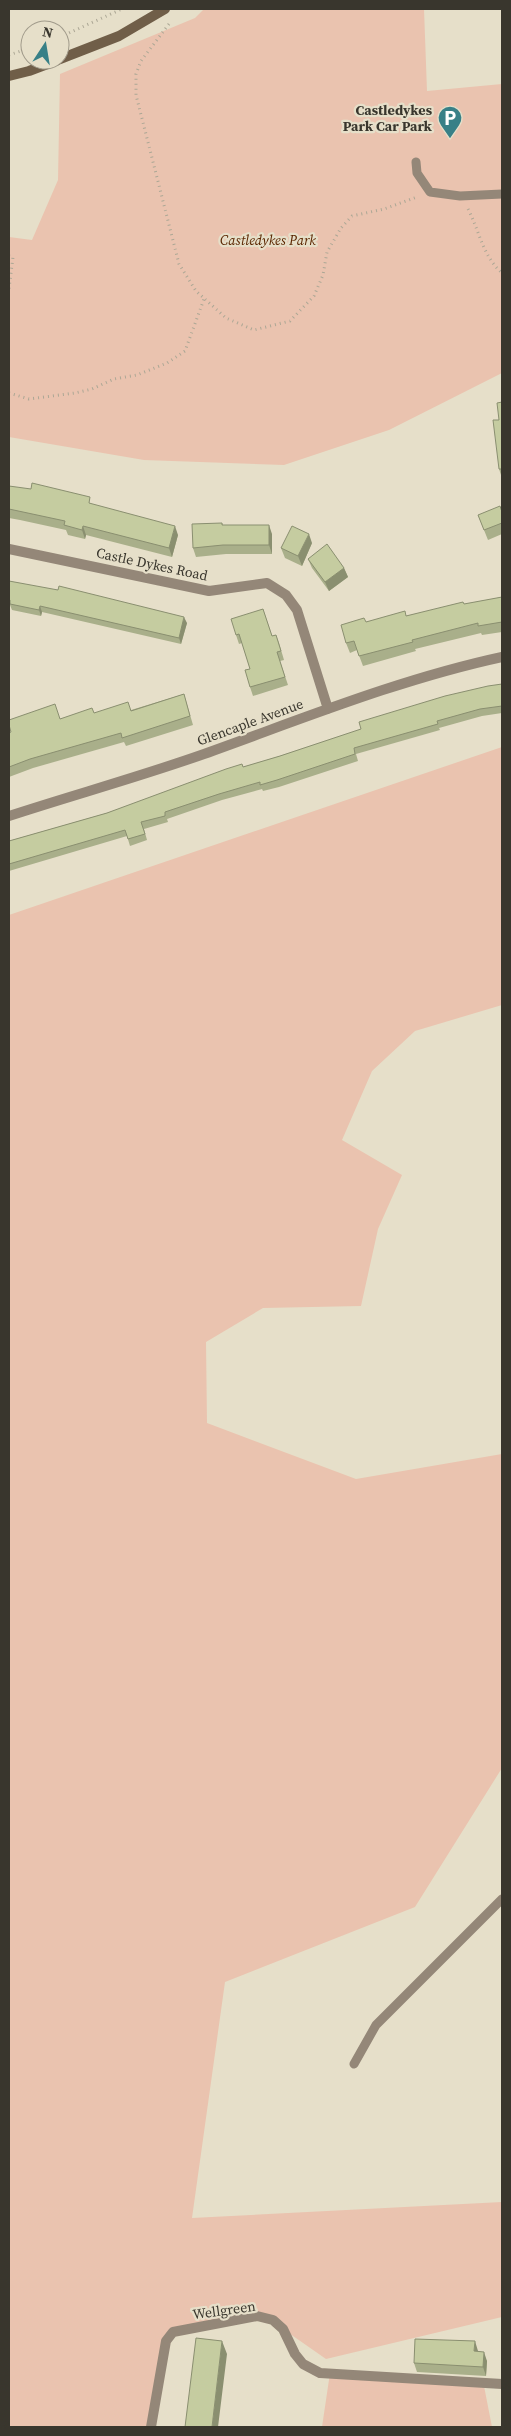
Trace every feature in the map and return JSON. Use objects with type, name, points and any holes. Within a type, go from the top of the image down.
[{"type":"main road","points":[[70,56],[119,36],[165,9]]},
{"type":"main road","points":[[9,76],[33,70]]},
{"type":"street","name":"Castle Dykes Road","points":[[9,549],[209,591],[267,583],[286,595],[297,610],[328,709]]},
{"type":"street","name":"Glencaple Avenue","points":[[9,816],[201,755],[328,709],[448,669],[502,657]]},
{"type":"street","name":"Wellgreen","points":[[151,2427],[166,2341],[172,2332],[258,2316],[272,2320],[283,2329],[294,2354],[303,2364],[320,2373],[502,2384]]},
{"type":"lane","points":[[416,162],[417,173],[430,192],[460,196],[502,194]]},
{"type":"lane","points":[[354,2064],[376,2025],[502,1898]]},
{"type":"path","points":[[70,32],[122,9]]},
{"type":"path","points":[[168,26],[141,61],[136,74],[136,95],[179,264],[196,291],[226,318],[254,330],[290,321],[314,296],[323,275],[327,252],[341,228],[352,216],[384,209],[430,192]]},
{"type":"path","points":[[460,196],[474,221],[484,251],[492,264],[502,273]]},
{"type":"path","points":[[9,256],[13,257],[9,289]]},
{"type":"path","points":[[9,393],[29,398],[75,393],[92,389],[114,379],[137,375],[168,363],[185,351],[204,299]]},
{"type":"green space","name":"Castledykes Park","points":[[204,9],[424,9],[427,91],[502,84],[502,373],[389,430],[284,465],[144,460],[9,437],[9,237],[32,240],[58,180],[60,74],[195,18]]},
{"type":"green space","points":[[502,747],[502,1005],[415,1031],[372,1071],[342,1140],[402,1175],[378,1229],[361,1306],[263,1308],[206,1342],[207,1423],[356,1479],[502,1454],[502,1768],[415,1907],[225,1982],[192,2218],[502,2202],[502,2317],[326,2359],[283,2329],[257,2316],[173,2332],[151,2427],[9,2427],[9,915]]},
{"type":"green space","points":[[330,2373],[484,2386],[492,2427],[322,2427]]},
{"type":"building","points":[[502,402],[502,469],[499,469],[493,420],[499,420],[497,403]]},
{"type":"building","points":[[32,483],[90,497],[89,503],[175,526],[169,548],[83,526],[82,530],[64,525],[65,521],[9,509],[9,486],[31,489]]},
{"type":"building","points":[[500,506],[502,523],[484,530],[478,515]]},
{"type":"building","points":[[222,523],[222,525],[269,525],[269,545],[223,545],[193,548],[192,524]]},
{"type":"building","points":[[292,526],[309,534],[298,556],[281,548]]},
{"type":"building","points":[[327,544],[344,568],[325,582],[308,559]]},
{"type":"building","points":[[9,581],[58,590],[59,586],[184,617],[179,638],[40,606],[39,610],[10,604]]},
{"type":"building","points":[[502,597],[502,622],[478,626],[478,623],[359,656],[354,641],[346,643],[341,625],[364,618],[366,622],[405,611],[406,616],[463,602],[464,604]]},
{"type":"building","points":[[263,609],[272,636],[276,635],[281,651],[277,652],[285,677],[250,687],[245,670],[250,669],[239,634],[236,635],[231,619]]},
{"type":"building","points":[[502,684],[502,706],[480,709],[437,721],[438,724],[354,748],[355,754],[277,780],[260,785],[260,782],[165,812],[165,816],[141,822],[145,834],[128,839],[125,830],[9,864],[9,841],[107,813],[226,769],[242,764],[243,767],[361,729],[359,722],[445,696]]},
{"type":"building","points":[[184,694],[190,716],[122,738],[121,733],[30,759],[9,767],[9,733],[11,732],[9,720],[55,704],[60,719],[92,708],[94,713],[128,702],[131,711]]},
{"type":"building","points":[[196,2338],[222,2341],[212,2427],[185,2427]]},
{"type":"building","points":[[415,2339],[475,2341],[474,2351],[484,2352],[483,2367],[414,2363]]},
{"type":"place","name":"Castledykes Park Car Park","points":[[450,139]]}]
